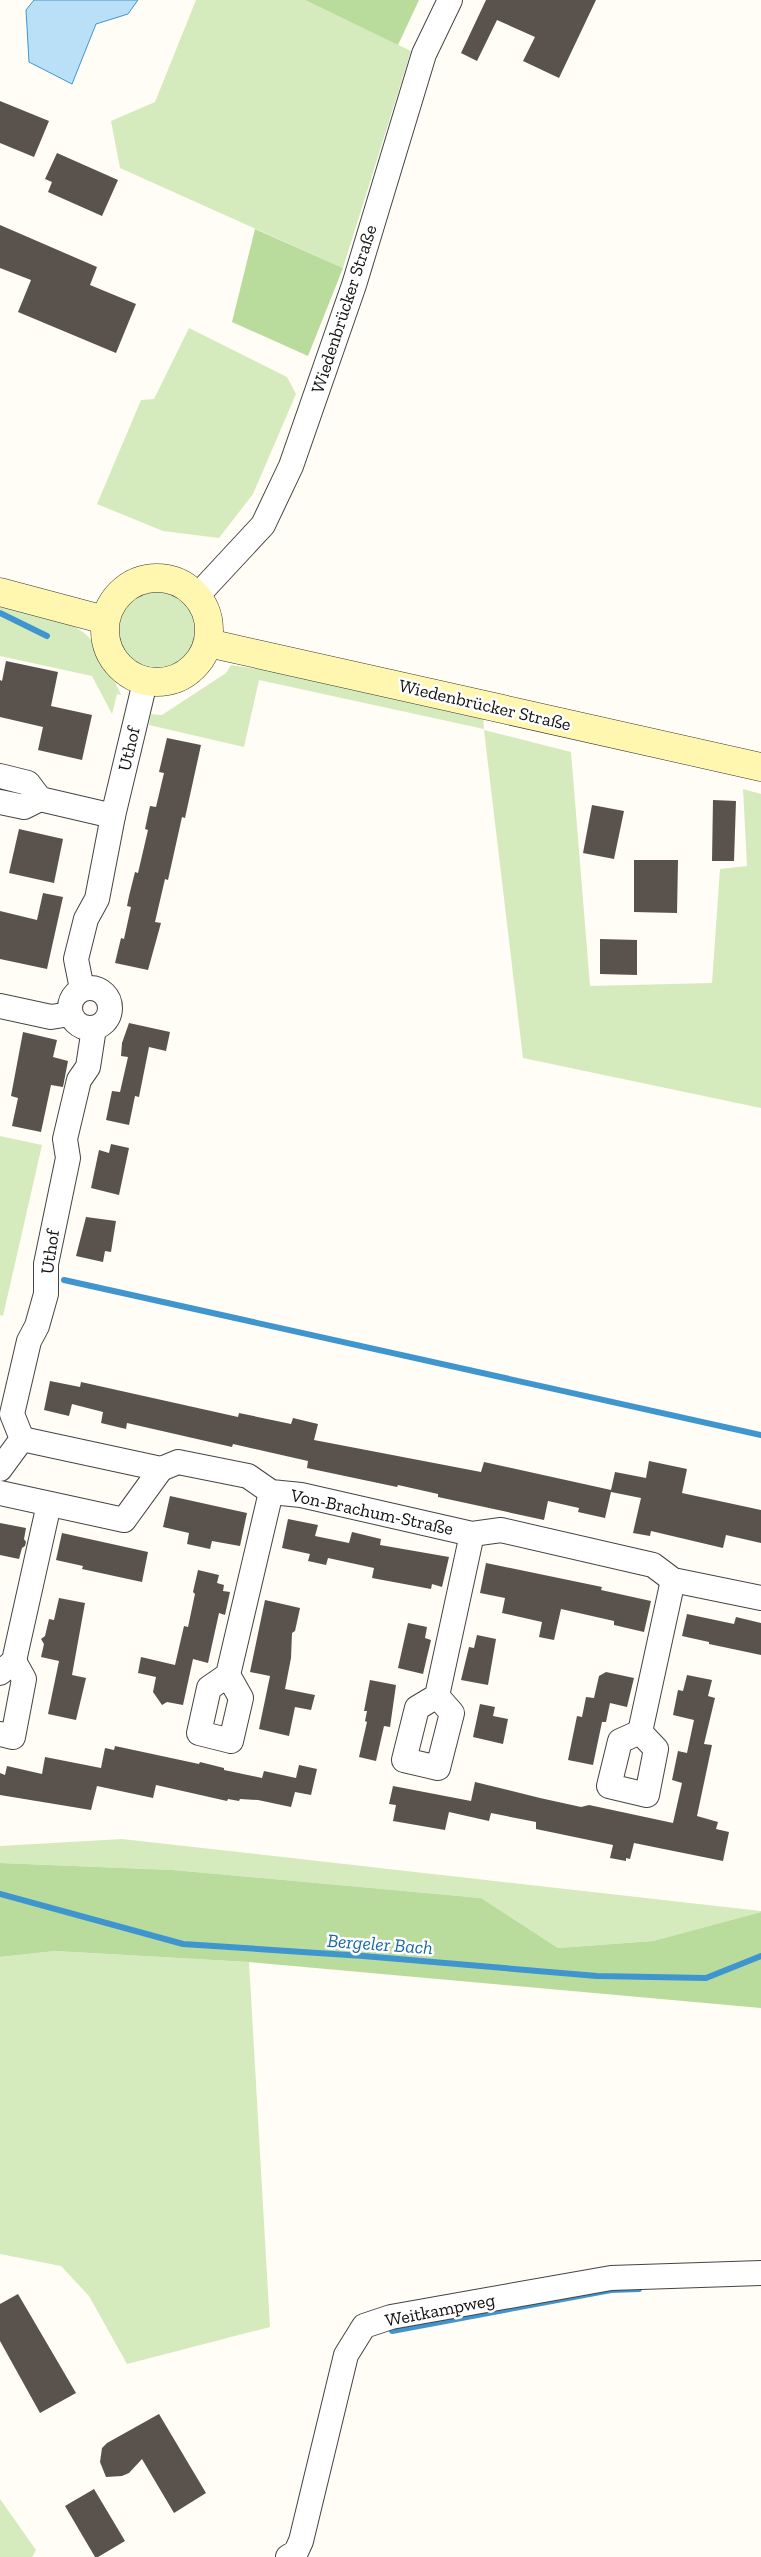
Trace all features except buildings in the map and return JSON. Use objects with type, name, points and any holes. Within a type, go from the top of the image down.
[{"type":"street","name":"Wiedenbrücker Straße","points":[[197,596],[263,525],[291,466],[354,285],[424,54],[450,0]]},
{"type":"street","points":[[158,578],[179,583],[197,596],[203,604],[209,622],[208,642],[197,665],[185,675],[168,682],[145,682],[125,672],[110,653],[104,634],[105,620],[110,606],[120,593],[139,580],[158,578]]},
{"type":"street","points":[[0,592],[105,620]]},
{"type":"street","name":"Wiedenbrücker Straße","points":[[208,642],[761,767]]},
{"type":"street","name":"Uthof","points":[[82,989],[76,959],[86,919],[97,899],[113,816],[145,682]]},
{"type":"street","points":[[0,776],[28,783],[40,799]]},
{"type":"street","points":[[0,802],[24,807],[40,799],[113,816]]},
{"type":"street","points":[[91,988],[100,991],[107,998],[110,1006],[108,1016],[103,1024],[94,1028],[84,1028],[75,1022],[70,1014],[70,1004],[74,995],[82,989],[91,988]]},
{"type":"street","points":[[0,1006],[51,1017],[70,1014]]},
{"type":"street","name":"Uthof","points":[[22,1439],[12,1414],[29,1341],[37,1326],[46,1294],[46,1264],[68,1158],[65,1139],[79,1080],[88,1068],[94,1028]]},
{"type":"street","points":[[0,1469],[22,1439]]},
{"type":"street","name":"Von-Brachum-Straße","points":[[22,1439],[161,1470],[178,1462],[248,1476],[271,1492],[301,1495],[472,1534],[501,1530],[653,1566],[673,1580],[761,1598]]},
{"type":"street","points":[[0,1493],[124,1520],[161,1470]]},
{"type":"street","name":"Von-Brachum-Straße","points":[[228,1675],[271,1492]]},
{"type":"street","points":[[0,1734],[12,1737],[24,1679],[7,1667],[49,1504]]},
{"type":"street","name":"Von-Brachum-Straße","points":[[437,1696],[472,1534]]},
{"type":"street","points":[[640,1732],[673,1580]]},
{"type":"street","name":"Weitkampweg","points":[[288,2557],[296,2552],[301,2541],[346,2355],[364,2326],[390,2316],[611,2278],[761,2273]]},
{"type":"green space","points":[[196,0],[305,0],[411,51],[343,268],[120,168],[111,121],[155,102]]},
{"type":"green space","points":[[305,0],[419,0],[398,45]]},
{"type":"green space","points":[[255,229],[343,268],[308,356],[232,322]]},
{"type":"green space","points":[[189,328],[287,377],[296,394],[253,494],[219,538],[163,531],[97,504],[141,400],[154,399]]},
{"type":"green space","points":[[157,589],[173,592],[186,601],[195,614],[198,630],[195,646],[186,659],[173,668],[157,671],[141,668],[128,659],[119,646],[116,630],[119,614],[128,601],[141,592]]},
{"type":"green space","points":[[0,603],[50,616],[85,633],[94,643],[102,662],[121,695],[117,694],[112,714],[92,676],[0,656]]},
{"type":"green space","points":[[231,665],[293,674],[483,716],[484,729],[259,680],[244,747],[149,725],[151,714],[162,715],[226,673]]},
{"type":"green space","points":[[484,730],[571,752],[590,986],[712,983],[720,869],[747,866],[743,789],[761,794],[761,1108],[523,1058]]},
{"type":"green space","points":[[0,1136],[42,1145],[3,1316],[0,1315]]},
{"type":"green space","points":[[122,1839],[761,1912],[653,1941],[558,1948],[481,1898],[173,1870],[0,1863],[0,1846]]},
{"type":"green space","points":[[0,1863],[173,1870],[481,1898],[558,1948],[653,1941],[761,1912],[761,2008],[249,1962],[55,1951],[0,1957]]},
{"type":"green space","points":[[55,1951],[249,1962],[270,2327],[127,2364],[89,2296],[61,2266],[0,2254],[0,1957]]},
{"type":"green space","points":[[0,2499],[36,2550],[32,2557],[0,2557]]},
{"type":"water","points":[[34,0],[138,0],[128,14],[96,24],[72,84],[29,62],[26,10]]},
{"type":"waterway","points":[[0,613],[47,636]]},
{"type":"waterway","points":[[64,1280],[761,1435]]},
{"type":"waterway","name":"Bergeler Bach","points":[[0,1894],[183,1944],[363,1956],[597,1976],[706,1978],[761,1956]]},
{"type":"waterway","points":[[392,2331],[611,2290],[639,2289]]}]
